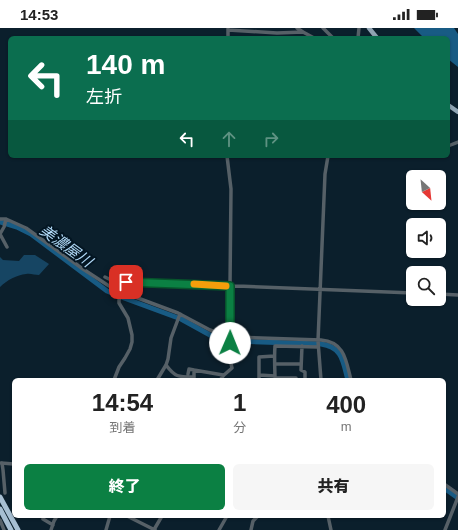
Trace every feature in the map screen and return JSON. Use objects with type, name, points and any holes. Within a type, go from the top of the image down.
[{"type":"highway","points":[[0,497],[18,530]]},
{"type":"highway","points":[[0,509],[11,530]]},
{"type":"street","points":[[297,28],[310,36]]},
{"type":"street","points":[[323,28],[331,36]]},
{"type":"street","points":[[228,29],[277,33],[303,32]]},
{"type":"street","points":[[221,378],[232,368],[230,359],[231,189],[227,158]]},
{"type":"street","points":[[321,378],[318,341],[325,174],[328,158]]},
{"type":"street","points":[[0,219],[26,228],[103,283],[121,293],[210,330],[230,337],[318,341],[325,340],[332,342],[342,350],[346,358],[351,378]]},
{"type":"street","points":[[6,220],[5,226],[0,232],[0,235],[7,246]]},
{"type":"street","points":[[0,225],[5,226]]},
{"type":"street","points":[[103,283],[104,276],[114,281],[406,293]]},
{"type":"street","points":[[115,378],[119,367],[130,349],[132,335],[126,313],[120,306],[119,300],[121,293]]},
{"type":"street","points":[[446,294],[458,295]]},
{"type":"street","points":[[158,378],[166,365],[171,338],[179,317]]},
{"type":"street","points":[[275,378],[275,346],[318,347]]},
{"type":"street","points":[[302,346],[301,370],[305,372],[305,378]]},
{"type":"street","points":[[274,356],[259,357],[259,375],[275,378],[296,378]]},
{"type":"street","points":[[275,364],[301,364]]},
{"type":"street","points":[[166,365],[175,376],[189,378]]},
{"type":"street","points":[[188,374],[189,369],[223,375]]},
{"type":"street","points":[[193,378],[194,370]]},
{"type":"street","points":[[5,493],[1,463],[12,464]]},
{"type":"street","points":[[445,530],[458,497],[446,486]]},
{"type":"street","points":[[51,530],[56,518]]},
{"type":"street","points":[[106,530],[109,518]]},
{"type":"street","points":[[131,518],[155,530],[161,518]]},
{"type":"street","points":[[219,530],[226,518]]},
{"type":"street","points":[[251,530],[253,521],[256,518]]},
{"type":"street","points":[[328,518],[331,530]]},
{"type":"street","points":[[43,519],[53,525]]},
{"type":"street","points":[[0,520],[4,530]]},
{"type":"shaded area","points":[[414,28],[454,28],[458,34],[458,67],[450,61],[450,36],[422,36]]},
{"type":"shaded area","points":[[24,255],[35,255],[49,264],[39,275],[19,275],[0,287],[0,257],[3,260],[19,261]]},
{"type":"waterway","name":"美濃屋川","points":[[0,222],[17,227],[31,234],[107,291],[181,319],[210,335],[232,341],[321,344],[334,348],[341,356],[347,378]]},
{"type":"waterway","name":"美濃屋川","points":[[446,489],[458,498]]},
{"type":"slow traffic","points":[[194,284],[226,286]]},
{"type":"route","points":[[126,282],[230,286],[230,343]]}]
